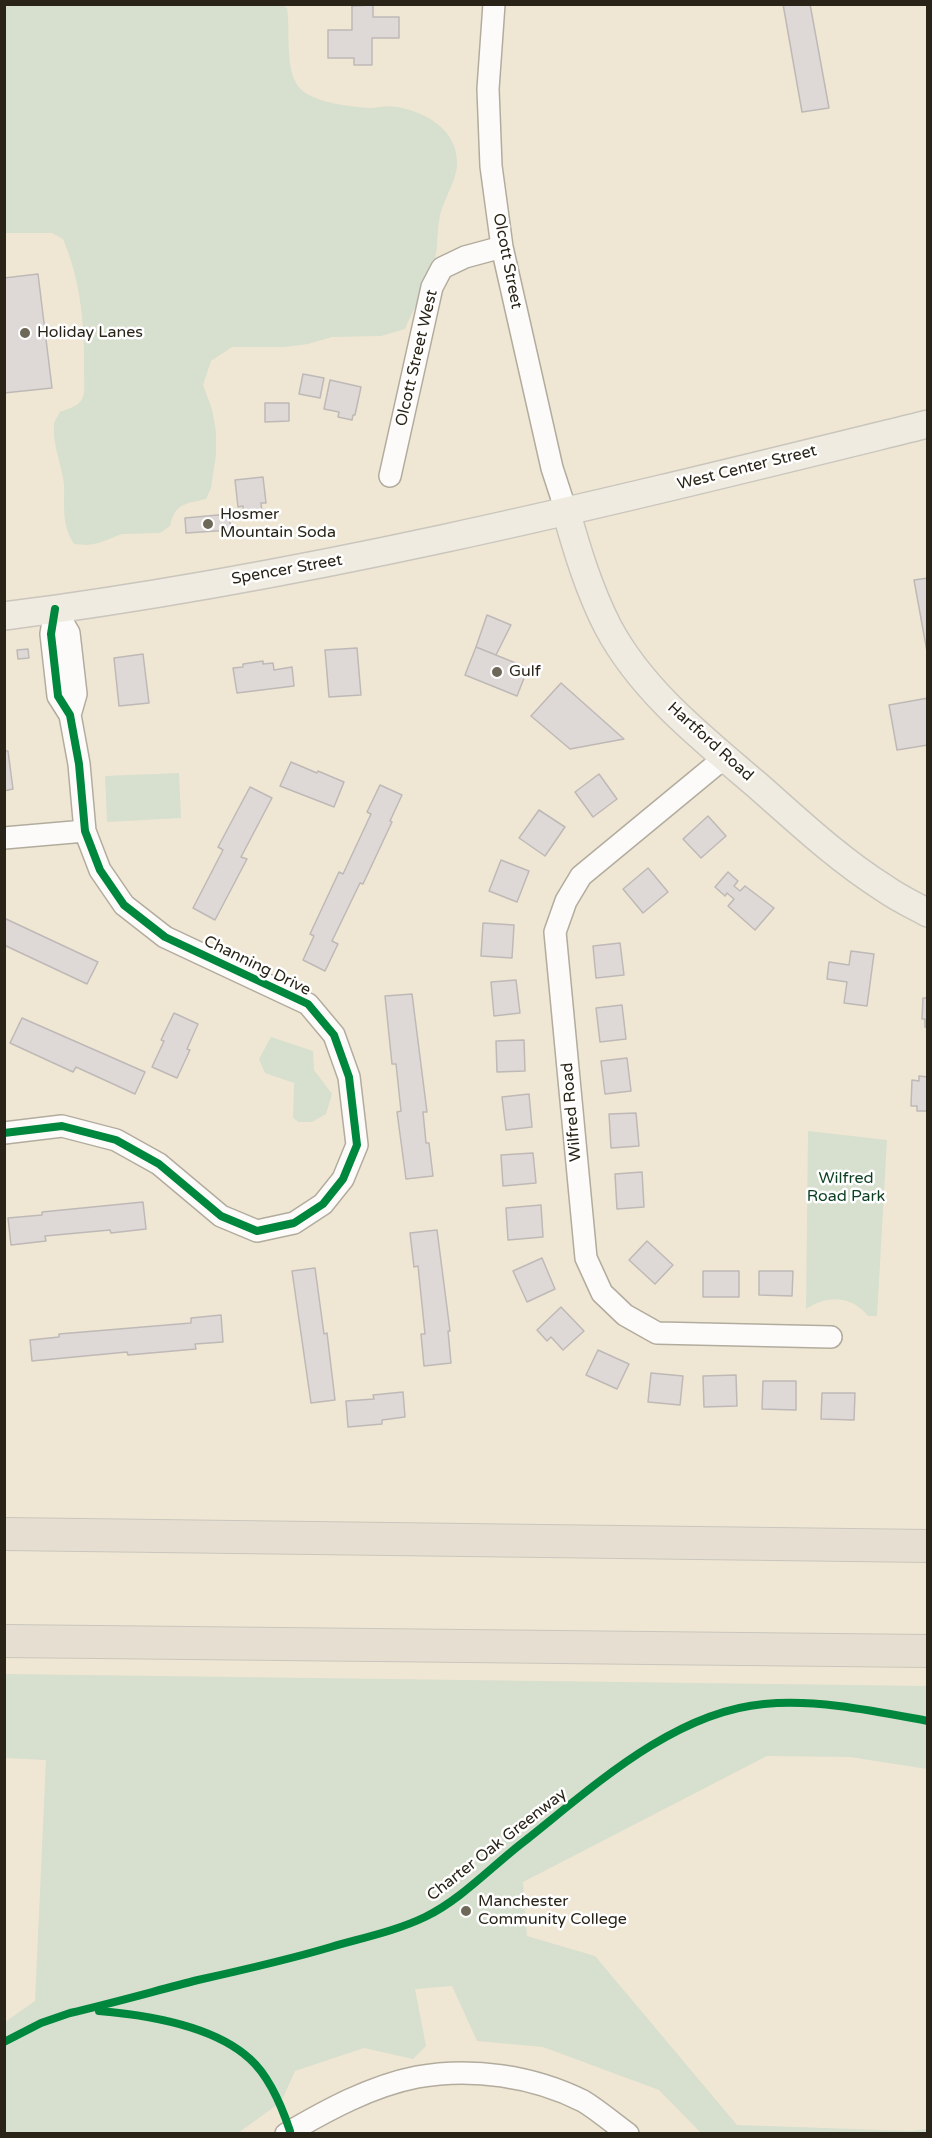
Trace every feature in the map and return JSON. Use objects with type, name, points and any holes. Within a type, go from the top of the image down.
[{"type":"highway","points":[[4,1536],[927,1546]]},
{"type":"highway","points":[[4,1641],[927,1651]]},
{"type":"main road","name":"West Center Street","points":[[566,511],[629,498],[927,424]]},
{"type":"main road","name":"Spencer Street","points":[[4,616],[287,571],[464,536],[566,511]]},
{"type":"main road","name":"Hartford Road","points":[[566,511],[582,567],[608,626],[628,658],[671,709],[724,758],[839,856],[884,889],[927,913]]},
{"type":"street","name":"Olcott Street","points":[[494,4],[488,89],[491,166],[502,248],[552,468],[566,511]]},
{"type":"street","name":"Olcott Street West","points":[[390,476],[432,287],[442,268],[465,257],[502,248]]},
{"type":"street","name":"Channing Drive","points":[[4,1133],[62,1126],[116,1140],[159,1164],[221,1216],[257,1231],[294,1223],[323,1204],[343,1179],[357,1145],[350,1077],[334,1035],[308,1004],[165,937],[124,905],[100,870],[85,831],[79,764],[70,715],[58,696],[51,634],[55,609]]},
{"type":"street","name":"Wilfred Road","points":[[724,758],[582,876],[566,901],[555,932],[586,1258],[602,1293],[625,1315],[657,1333],[831,1337]]},
{"type":"street","points":[[4,838],[85,831]]},
{"type":"street","points":[[286,2133],[352,2099],[373,2091],[416,2077],[449,2073],[494,2075],[538,2082],[584,2102],[628,2133]]},
{"type":"green space","points":[[4,5],[282,5],[287,8],[290,64],[297,84],[303,91],[317,99],[335,104],[370,108],[394,106],[419,113],[446,132],[456,152],[457,164],[453,182],[439,218],[434,262],[405,329],[381,336],[332,337],[308,344],[284,347],[232,347],[211,361],[203,385],[212,409],[216,432],[216,455],[211,488],[206,499],[178,509],[170,526],[160,533],[122,534],[87,545],[74,544],[67,529],[64,485],[54,439],[54,424],[60,412],[77,405],[84,395],[84,339],[81,305],[74,271],[63,239],[52,233],[5,233]]},
{"type":"green space","points":[[179,773],[181,818],[107,822],[105,776]]},
{"type":"green space","points":[[271,1037],[313,1051],[314,1070],[332,1094],[326,1114],[312,1122],[299,1122],[293,1118],[294,1083],[265,1073],[259,1059]]},
{"type":"green space","name":"Wilfred Road Park","points":[[808,1131],[887,1140],[877,1316],[868,1316],[854,1304],[838,1299],[822,1301],[806,1309]]},
{"type":"green space","name":"Manchester Community College","points":[[5,1674],[927,1686],[927,1769],[850,1757],[767,1756],[523,1882],[527,1936],[595,1956],[737,2125],[911,2131],[927,2129],[927,2133],[701,2133],[659,2090],[543,2047],[477,2041],[452,1986],[415,1989],[426,2046],[413,2059],[364,2048],[295,2071],[281,2102],[238,2133],[5,2133],[5,2022],[35,2001],[46,1760],[5,1758]]},
{"type":"building","points":[[783,4],[810,4],[829,108],[802,112]]},
{"type":"building","points":[[373,5],[373,17],[399,17],[399,38],[372,38],[372,65],[354,65],[354,58],[328,58],[328,30],[352,30],[352,6]]},
{"type":"building","name":"Holiday Lanes","points":[[38,274],[52,388],[4,393],[4,278]]},
{"type":"building","points":[[303,374],[324,378],[320,398],[299,394]]},
{"type":"building","points":[[330,380],[361,387],[352,420],[338,417],[339,412],[324,409]]},
{"type":"building","points":[[265,403],[289,403],[289,421],[265,422]]},
{"type":"building","points":[[263,477],[266,503],[261,503],[262,512],[244,514],[243,506],[238,507],[235,480]]},
{"type":"building","name":"Hosmer Mountain Soda","points":[[229,514],[231,530],[186,533],[185,518]]},
{"type":"building","points":[[928,578],[928,657],[914,580]]},
{"type":"building","name":"Gulf","points":[[487,615],[511,625],[496,655],[476,647]]},
{"type":"building","name":"Gulf","points":[[476,647],[528,668],[517,696],[465,675]]},
{"type":"building","points":[[357,648],[361,695],[329,697],[325,650]]},
{"type":"building","points":[[28,649],[29,658],[18,659],[17,650]]},
{"type":"building","points":[[143,654],[149,703],[119,706],[114,658]]},
{"type":"building","points":[[263,661],[263,664],[273,663],[274,670],[292,667],[294,686],[237,693],[233,668]]},
{"type":"building","points":[[561,683],[624,739],[570,749],[531,716]]},
{"type":"building","points":[[928,698],[928,745],[897,750],[889,705]]},
{"type":"building","points":[[4,751],[8,751],[13,789],[4,791]]},
{"type":"building","points":[[291,762],[344,782],[334,807],[280,786]]},
{"type":"building","points":[[599,774],[617,799],[593,817],[575,792]]},
{"type":"building","points":[[380,785],[402,795],[363,884],[360,883],[332,941],[338,944],[325,971],[303,960],[314,936],[310,934],[339,872],[343,874],[371,814],[367,812]]},
{"type":"building","points":[[250,787],[272,798],[241,857],[247,859],[215,920],[193,908],[223,850],[218,847]]},
{"type":"building","points":[[539,810],[565,827],[545,856],[519,838]]},
{"type":"building","points":[[708,816],[726,836],[701,858],[683,839]]},
{"type":"building","points":[[501,860],[529,871],[517,902],[489,891]]},
{"type":"building","points":[[648,868],[668,892],[643,913],[623,889]]},
{"type":"building","points":[[728,872],[738,881],[734,886],[740,891],[745,886],[774,908],[755,930],[728,906],[734,899],[727,893],[725,896],[715,887]]},
{"type":"building","points":[[4,918],[98,962],[87,984],[4,945]]},
{"type":"building","points":[[483,923],[514,925],[512,958],[481,956]]},
{"type":"building","points":[[620,943],[624,975],[596,978],[593,946]]},
{"type":"building","points":[[851,951],[874,954],[867,1006],[844,1003],[847,982],[827,979],[829,962],[849,965]]},
{"type":"building","points":[[516,980],[520,1013],[494,1016],[491,982]]},
{"type":"building","points":[[412,994],[427,1112],[423,1112],[426,1143],[429,1143],[433,1176],[406,1179],[397,1112],[401,1111],[396,1064],[392,1064],[385,996]]},
{"type":"building","points":[[923,998],[928,998],[928,1028],[925,1027],[925,1019],[922,1019]]},
{"type":"building","points":[[622,1005],[626,1039],[600,1042],[596,1008]]},
{"type":"building","points":[[174,1013],[198,1024],[187,1049],[190,1050],[177,1078],[152,1067],[164,1041],[161,1040]]},
{"type":"building","points":[[22,1018],[145,1072],[135,1094],[76,1067],[73,1072],[10,1043]]},
{"type":"building","points":[[524,1040],[525,1071],[497,1072],[496,1041]]},
{"type":"building","points":[[627,1058],[631,1091],[605,1094],[601,1061]]},
{"type":"building","points":[[919,1076],[928,1077],[928,1111],[917,1111],[917,1106],[911,1106],[912,1080],[919,1081]]},
{"type":"building","points":[[529,1094],[532,1127],[506,1130],[502,1097]]},
{"type":"building","points":[[636,1113],[639,1146],[611,1148],[609,1114]]},
{"type":"building","points":[[533,1153],[536,1183],[503,1186],[501,1155]]},
{"type":"building","points":[[642,1172],[644,1207],[617,1209],[615,1174]]},
{"type":"building","points":[[143,1202],[146,1229],[45,1236],[46,1241],[11,1245],[8,1218],[42,1215],[42,1212]]},
{"type":"building","points":[[541,1205],[543,1237],[508,1240],[506,1208]]},
{"type":"building","points":[[437,1230],[450,1331],[448,1331],[451,1363],[424,1366],[421,1334],[425,1334],[418,1266],[414,1267],[410,1233]]},
{"type":"building","points":[[647,1241],[673,1265],[655,1284],[629,1260]]},
{"type":"building","points":[[542,1258],[555,1289],[527,1302],[513,1271]]},
{"type":"building","points":[[315,1268],[324,1334],[327,1333],[335,1400],[311,1403],[292,1271]]},
{"type":"building","points":[[703,1271],[739,1271],[739,1297],[703,1297]]},
{"type":"building","points":[[759,1271],[793,1271],[792,1296],[759,1295]]},
{"type":"building","points":[[561,1307],[584,1331],[563,1350],[551,1337],[547,1341],[537,1330]]},
{"type":"building","points":[[221,1315],[223,1342],[195,1344],[196,1349],[128,1355],[127,1352],[32,1361],[30,1340],[59,1337],[59,1334],[191,1323],[191,1318]]},
{"type":"building","points":[[598,1350],[629,1364],[617,1389],[586,1375]]},
{"type":"building","points":[[651,1373],[683,1376],[680,1405],[648,1402]]},
{"type":"building","points":[[736,1375],[737,1406],[704,1407],[703,1376]]},
{"type":"building","points":[[763,1381],[796,1381],[796,1410],[762,1409]]},
{"type":"building","points":[[403,1392],[405,1417],[382,1420],[382,1424],[348,1427],[346,1401],[374,1399],[373,1395]]},
{"type":"building","points":[[822,1393],[855,1393],[854,1420],[821,1419]]},
{"type":"cycle path","points":[[4,1133],[62,1126],[116,1140],[159,1164],[221,1216],[257,1231],[294,1223],[323,1204],[343,1179],[357,1145],[349,1077],[334,1035],[308,1004],[165,937],[124,905],[100,870],[85,831],[79,764],[70,715],[58,696],[51,634],[55,609]]},
{"type":"cycle path","name":"Charter Oak Greenway","points":[[4,2042],[41,2023],[70,2013],[298,1956],[391,1930],[425,1917],[465,1891],[607,1775],[667,1736],[698,1721],[731,1710],[784,1703],[846,1707],[928,1721]]},
{"type":"cycle path","points":[[99,2011],[138,2015],[179,2024],[199,2030],[235,2047],[264,2074],[279,2102],[290,2131]]},
{"type":"place","name":"Holiday Lanes","points":[[25,333]]},
{"type":"place","name":"Hosmer Mountain Soda","points":[[208,524]]},
{"type":"place","name":"Gulf","points":[[497,672]]},
{"type":"place","name":"Manchester Community College","points":[[466,1911]]}]
